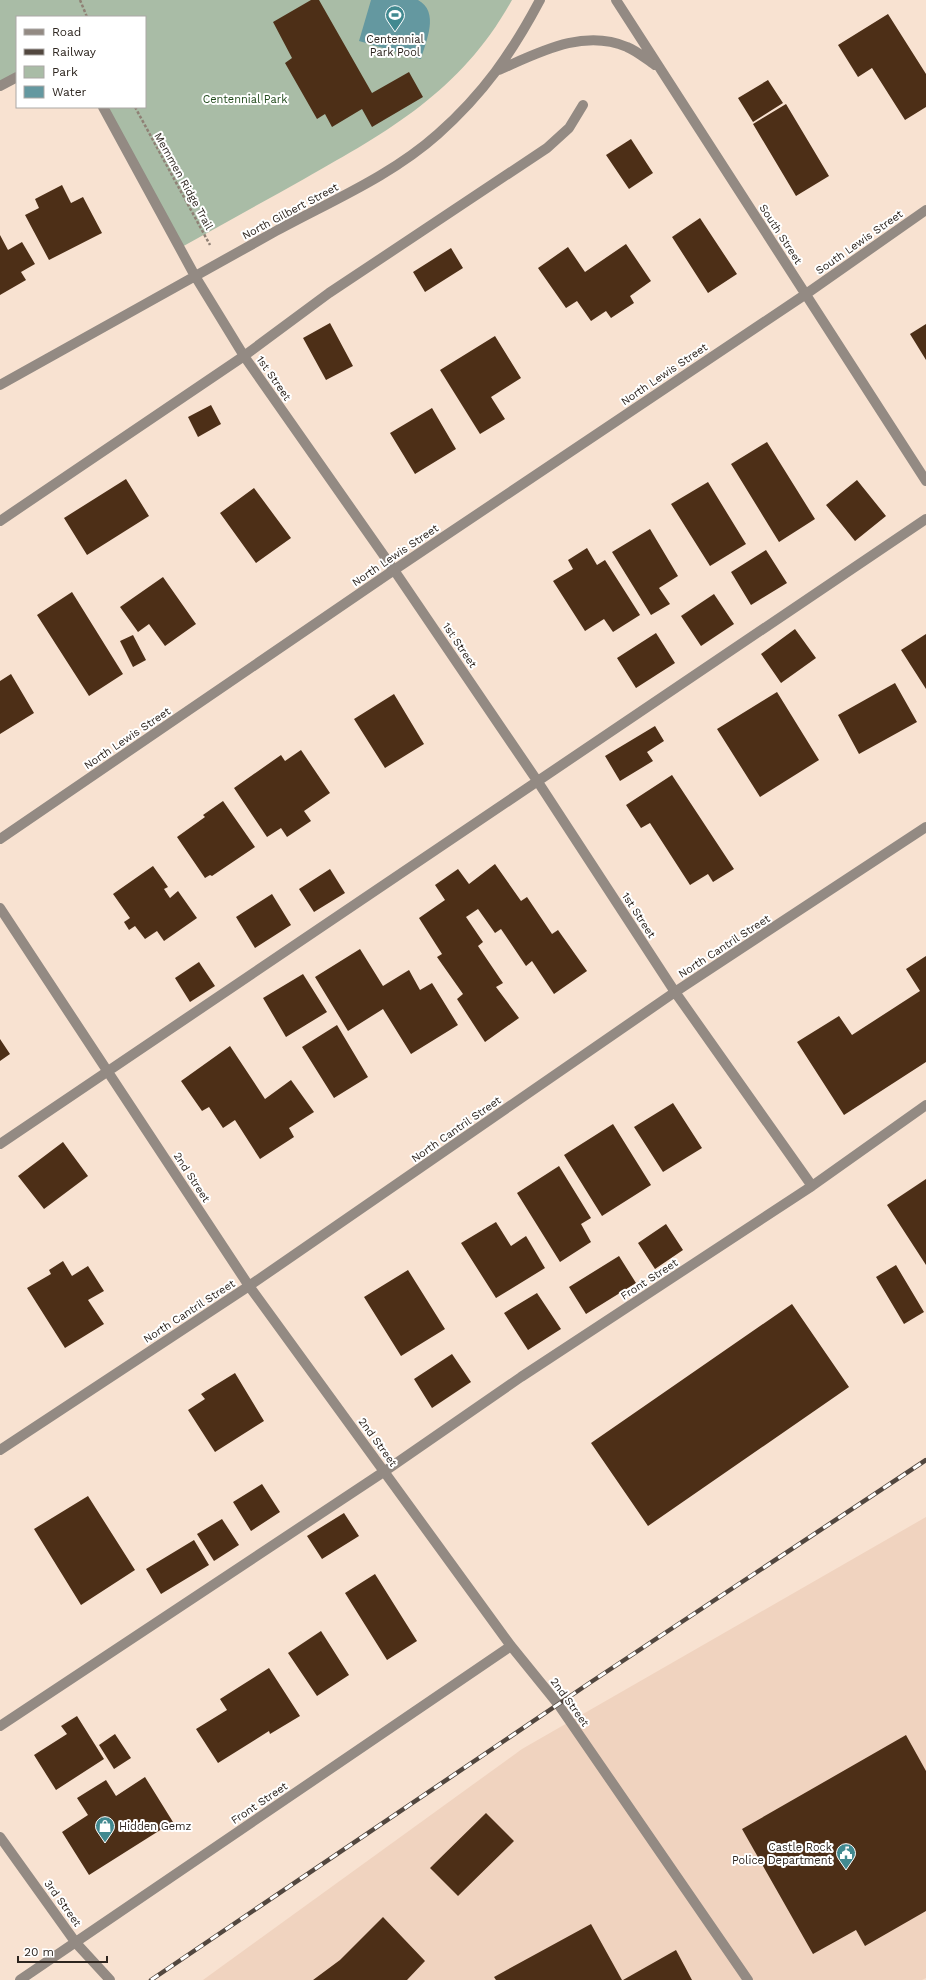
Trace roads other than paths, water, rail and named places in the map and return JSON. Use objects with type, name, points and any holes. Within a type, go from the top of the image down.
[{"type":"street","name":"North Gilbert Street","points":[[0,385],[392,168],[442,130],[478,94],[497,71],[519,40],[540,0]]},
{"type":"street","name":"South Street","points":[[616,0],[926,481]]},
{"type":"street","points":[[497,71],[556,46],[594,40],[627,47],[659,68]]},
{"type":"street","points":[[0,86],[16,78]]},
{"type":"street","points":[[0,521],[244,356],[329,293],[546,148],[569,128],[583,105]]},
{"type":"street","name":"1st Street","points":[[104,108],[195,276],[244,356],[394,570],[538,782],[676,992],[812,1186]]},
{"type":"street","name":"South Lewis Street","points":[[806,294],[926,210]]},
{"type":"street","name":"North Lewis Street","points":[[0,839],[394,570],[806,294]]},
{"type":"street","points":[[0,1144],[926,519]]},
{"type":"street","name":"North Cantril Street","points":[[0,1450],[249,1286],[676,992],[926,827]]},
{"type":"street","name":"2nd Street","points":[[0,908],[109,1071],[249,1286],[511,1646],[558,1704],[748,1980]]},
{"type":"street","name":"Front Street","points":[[0,1726],[384,1471],[527,1373],[812,1186],[926,1105]]},
{"type":"street","name":"Front Street","points":[[20,1980],[511,1646]]},
{"type":"street","name":"3rd Street","points":[[0,1837],[76,1943],[110,1980]]},
{"type":"water","name":"Centennial Park Pool","points":[[371,0],[418,0],[425,5],[430,19],[430,27],[421,59],[359,41]]},
{"type":"railway","points":[[151,1980],[591,1682],[926,1460]]},
{"type":"place","name":"Centennial Park Pool","points":[[395,32]]},
{"type":"place","name":"Hidden Gemz","points":[[105,1843]]},
{"type":"place","name":"Castle Rock Police Department","points":[[846,1870]]},
{"type":"park label","name":"Centennial Park","points":[[245,99]]}]
